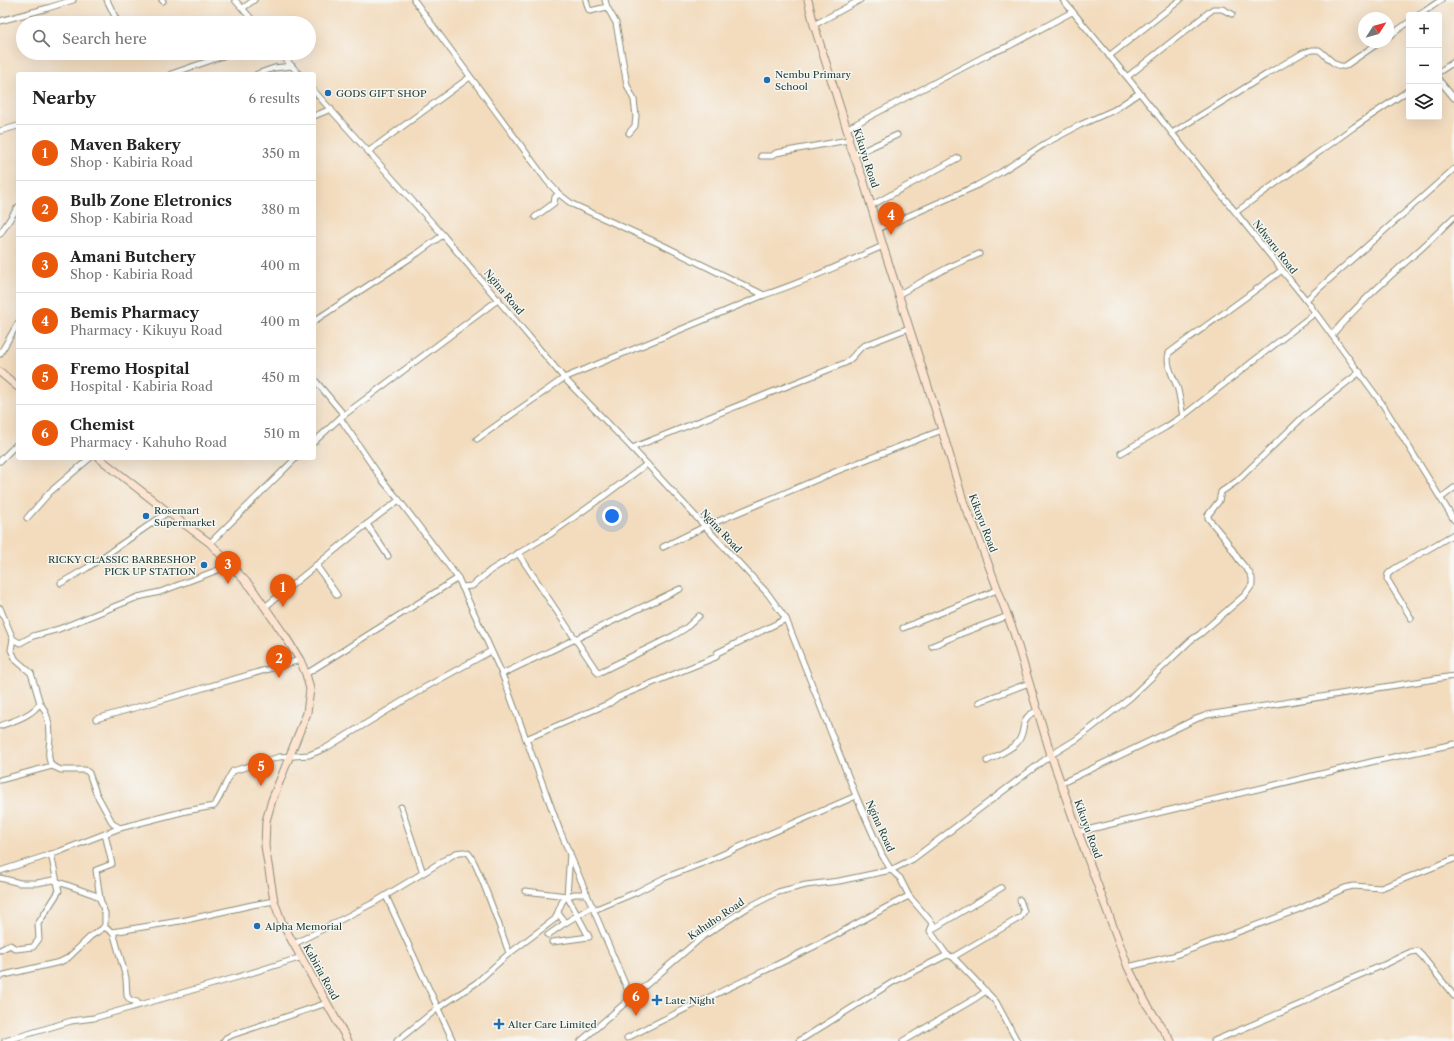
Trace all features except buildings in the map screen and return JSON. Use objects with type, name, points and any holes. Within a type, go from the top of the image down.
[{"type":"main road","name":"Kikuyu Road","points":[[808,0],[814,25],[849,136],[848,140],[863,179],[882,246],[899,294],[965,506],[1014,633],[1051,754],[1078,832],[1128,967],[1146,1003],[1171,1041]]},
{"type":"main road","points":[[0,372],[16,385]]},
{"type":"main road","name":"Kabiria Road","points":[[102,460],[210,543],[231,564],[251,586],[300,660],[306,674],[310,690],[307,713],[291,756],[272,800],[266,821],[265,846],[274,902],[282,923],[348,1041]]},
{"type":"street","points":[[18,16],[73,0]]},
{"type":"street","points":[[107,0],[115,16]]},
{"type":"street","points":[[235,0],[249,16]]},
{"type":"street","points":[[243,8],[254,0]]},
{"type":"street","points":[[414,0],[547,181],[559,194],[572,204],[660,244],[764,295]]},
{"type":"street","points":[[586,0],[590,11],[607,8]]},
{"type":"street","points":[[605,0],[607,8],[618,28],[627,85],[634,100],[636,116],[635,126],[629,133]]},
{"type":"street","points":[[814,25],[860,0]]},
{"type":"street","name":"Ndwaru Road","points":[[1063,0],[1127,77],[1306,300],[1383,405],[1454,518]]},
{"type":"street","points":[[1109,56],[1180,0]]},
{"type":"street","points":[[1423,12],[1441,0]]},
{"type":"street","points":[[1127,77],[1213,9],[1222,9],[1232,14]]},
{"type":"street","points":[[846,129],[987,55],[1010,46],[1072,12]]},
{"type":"street","points":[[0,21],[16,17]]},
{"type":"street","points":[[1394,33],[1406,24]]},
{"type":"street","points":[[1172,133],[1303,53],[1312,50],[1319,50],[1337,66],[1341,67],[1345,66],[1371,48]]},
{"type":"street","points":[[177,72],[212,60]]},
{"type":"street","points":[[286,60],[297,72]]},
{"type":"street","points":[[1442,70],[1454,62]]},
{"type":"street","points":[[263,72],[274,68],[292,66]]},
{"type":"street","points":[[369,151],[470,77]]},
{"type":"street","points":[[1442,84],[1454,98]]},
{"type":"street","points":[[1236,212],[1354,127],[1406,92]]},
{"type":"street","points":[[878,228],[976,186],[1046,143],[1114,110],[1139,93]]},
{"type":"street","name":"Ngina Road","points":[[316,94],[369,151],[499,299],[564,378],[632,448],[768,594],[786,619],[856,796],[882,855],[891,870],[900,878],[909,896],[933,924],[930,931],[947,955]]},
{"type":"street","points":[[316,115],[330,109]]},
{"type":"street","points":[[0,131],[16,127]]},
{"type":"street","points":[[854,155],[897,135]]},
{"type":"street","points":[[761,156],[772,156],[776,153],[848,140]]},
{"type":"street","points":[[870,204],[874,204],[958,158]]},
{"type":"street","points":[[1306,300],[1454,168]]},
{"type":"street","points":[[535,217],[554,203],[555,197],[559,194]]},
{"type":"street","points":[[0,234],[16,211]]},
{"type":"street","points":[[1332,335],[1372,292],[1454,217]]},
{"type":"street","points":[[316,320],[443,235]]},
{"type":"street","points":[[477,439],[564,378],[764,295],[827,271],[882,246]]},
{"type":"street","points":[[899,294],[947,268],[979,254]]},
{"type":"street","points":[[1183,416],[1178,391],[1169,363],[1169,353],[1209,323],[1252,294],[1282,270]]},
{"type":"street","points":[[316,440],[342,417],[499,299]]},
{"type":"street","points":[[1121,453],[1183,416],[1315,313]]},
{"type":"street","points":[[0,354],[16,326]]},
{"type":"street","points":[[632,448],[844,363],[851,359],[863,346],[909,328]]},
{"type":"street","name":"Kahuho Road","points":[[581,1041],[702,937],[747,908],[778,892],[806,885],[839,881],[891,870],[913,859],[1051,754],[1077,739],[1130,698],[1191,640],[1245,595],[1252,585],[1252,578],[1226,540],[1208,518],[1208,515],[1219,501],[1221,492],[1237,481],[1304,416],[1360,372]]},
{"type":"street","points":[[316,382],[342,417],[383,481],[458,578],[502,674],[570,852],[631,998]]},
{"type":"street","points":[[663,547],[704,526],[837,471],[942,430]]},
{"type":"street","points":[[0,461],[16,445]]},
{"type":"street","points":[[27,518],[50,492],[88,460]]},
{"type":"street","points":[[210,543],[294,460]]},
{"type":"street","points":[[462,587],[472,586],[491,570],[552,533],[647,464]]},
{"type":"street","points":[[1441,498],[1454,488]]},
{"type":"street","points":[[265,607],[366,524],[399,500]]},
{"type":"street","points":[[61,583],[87,568],[168,512]]},
{"type":"street","points":[[366,524],[388,556]]},
{"type":"street","points":[[1412,618],[1387,579],[1388,574],[1454,534]]},
{"type":"street","points":[[518,553],[598,672],[673,636],[686,628],[700,616]]},
{"type":"street","points":[[13,639],[20,642],[33,636],[59,629],[138,597],[160,592],[231,564]]},
{"type":"street","points":[[316,565],[337,595]]},
{"type":"street","points":[[306,674],[458,578]]},
{"type":"street","points":[[502,674],[680,589]]},
{"type":"street","points":[[903,628],[997,590]]},
{"type":"street","points":[[0,608],[13,639],[11,650],[16,660],[32,673],[40,703],[45,710],[50,734],[48,758],[52,766]]},
{"type":"street","points":[[932,646],[1008,616]]},
{"type":"street","points":[[526,739],[610,704],[618,697],[716,657],[717,653],[786,619]]},
{"type":"street","points":[[0,871],[51,854],[120,828],[186,811],[214,806],[219,799],[232,771],[279,757],[309,755],[326,748],[424,688],[492,651]]},
{"type":"street","points":[[96,719],[300,660]]},
{"type":"street","points":[[1062,783],[1207,716],[1454,676]]},
{"type":"street","points":[[979,702],[1029,683]]},
{"type":"street","points":[[0,726],[23,717],[37,709],[40,703]]},
{"type":"street","points":[[987,761],[1016,744],[1025,719],[1031,713],[1038,711]]},
{"type":"street","points":[[1078,832],[1375,761],[1454,744]]},
{"type":"street","points":[[0,780],[52,766],[61,770],[86,770],[89,773],[96,793],[113,824],[120,828]]},
{"type":"street","points":[[548,935],[564,923],[593,908],[637,892],[664,878],[703,863],[856,796]]},
{"type":"street","points":[[401,807],[423,873]]},
{"type":"street","points":[[0,976],[60,962],[68,958],[91,936],[106,925],[105,913],[100,899],[96,870],[112,864],[105,834]]},
{"type":"street","points":[[294,944],[386,896],[456,853],[466,852],[470,854],[488,894],[509,953]]},
{"type":"street","points":[[552,942],[589,937],[567,896],[570,852]]},
{"type":"street","points":[[0,950],[10,945],[16,949],[33,947],[39,939],[38,924],[59,891],[51,854]]},
{"type":"street","points":[[1128,967],[1173,956],[1297,910],[1345,888],[1353,886],[1381,888],[1454,859]]},
{"type":"street","points":[[0,878],[20,883],[38,883],[52,880],[57,881],[95,895],[100,899]]},
{"type":"street","points":[[930,931],[1001,888]]},
{"type":"street","points":[[524,891],[567,896],[587,894]]},
{"type":"street","points":[[386,896],[453,1041]]},
{"type":"street","points":[[397,1041],[438,1008],[476,983],[509,953],[555,919],[562,902],[567,896]]},
{"type":"street","points":[[627,1038],[816,945],[909,896]]},
{"type":"street","points":[[953,957],[1021,917],[1024,911],[1020,900]]},
{"type":"street","points":[[112,932],[186,920],[252,905],[274,902]]},
{"type":"street","points":[[558,913],[564,923]]},
{"type":"street","points":[[104,927],[112,932],[123,965],[126,978],[127,996],[130,1000],[137,1002],[140,1005]]},
{"type":"street","points":[[1214,1041],[1302,1004],[1329,988],[1411,952],[1417,951],[1422,956],[1451,989],[1454,996]]},
{"type":"street","points":[[799,1041],[893,982],[947,955],[953,957],[996,1002],[1017,1041]]},
{"type":"street","points":[[5,1041],[71,1021],[94,1018],[140,1005],[302,957]]},
{"type":"street","points":[[903,1041],[986,991]]},
{"type":"street","points":[[224,1041],[232,1035],[327,1003]]},
{"type":"place","name":"Nembu Primary School","points":[[767,80]]},
{"type":"place","name":"GODS GIFT SHOP","points":[[328,93]]},
{"type":"place","name":"Bemis Pharmacy","points":[[891,235]]},
{"type":"place","name":"Rosemart Supermarket","points":[[146,516]]},
{"type":"place","name":"RICKY CLASSIC BARBESHOP PICK UP STATION","points":[[204,565]]},
{"type":"place","name":"Amani Butchery","points":[[228,584]]},
{"type":"place","name":"Maven Bakery","points":[[283,607]]},
{"type":"place","name":"Bulb Zone Eletronics","points":[[279,678]]},
{"type":"place","name":"Fremo Hospital","points":[[261,786]]},
{"type":"place","name":"Alpha Memorial","points":[[257,926]]},
{"type":"place","name":"Late Night","points":[[657,1000]]},
{"type":"place","name":"Chemist","points":[[636,1016]]},
{"type":"place","name":"Alter Care Limited","points":[[499,1024]]}]
